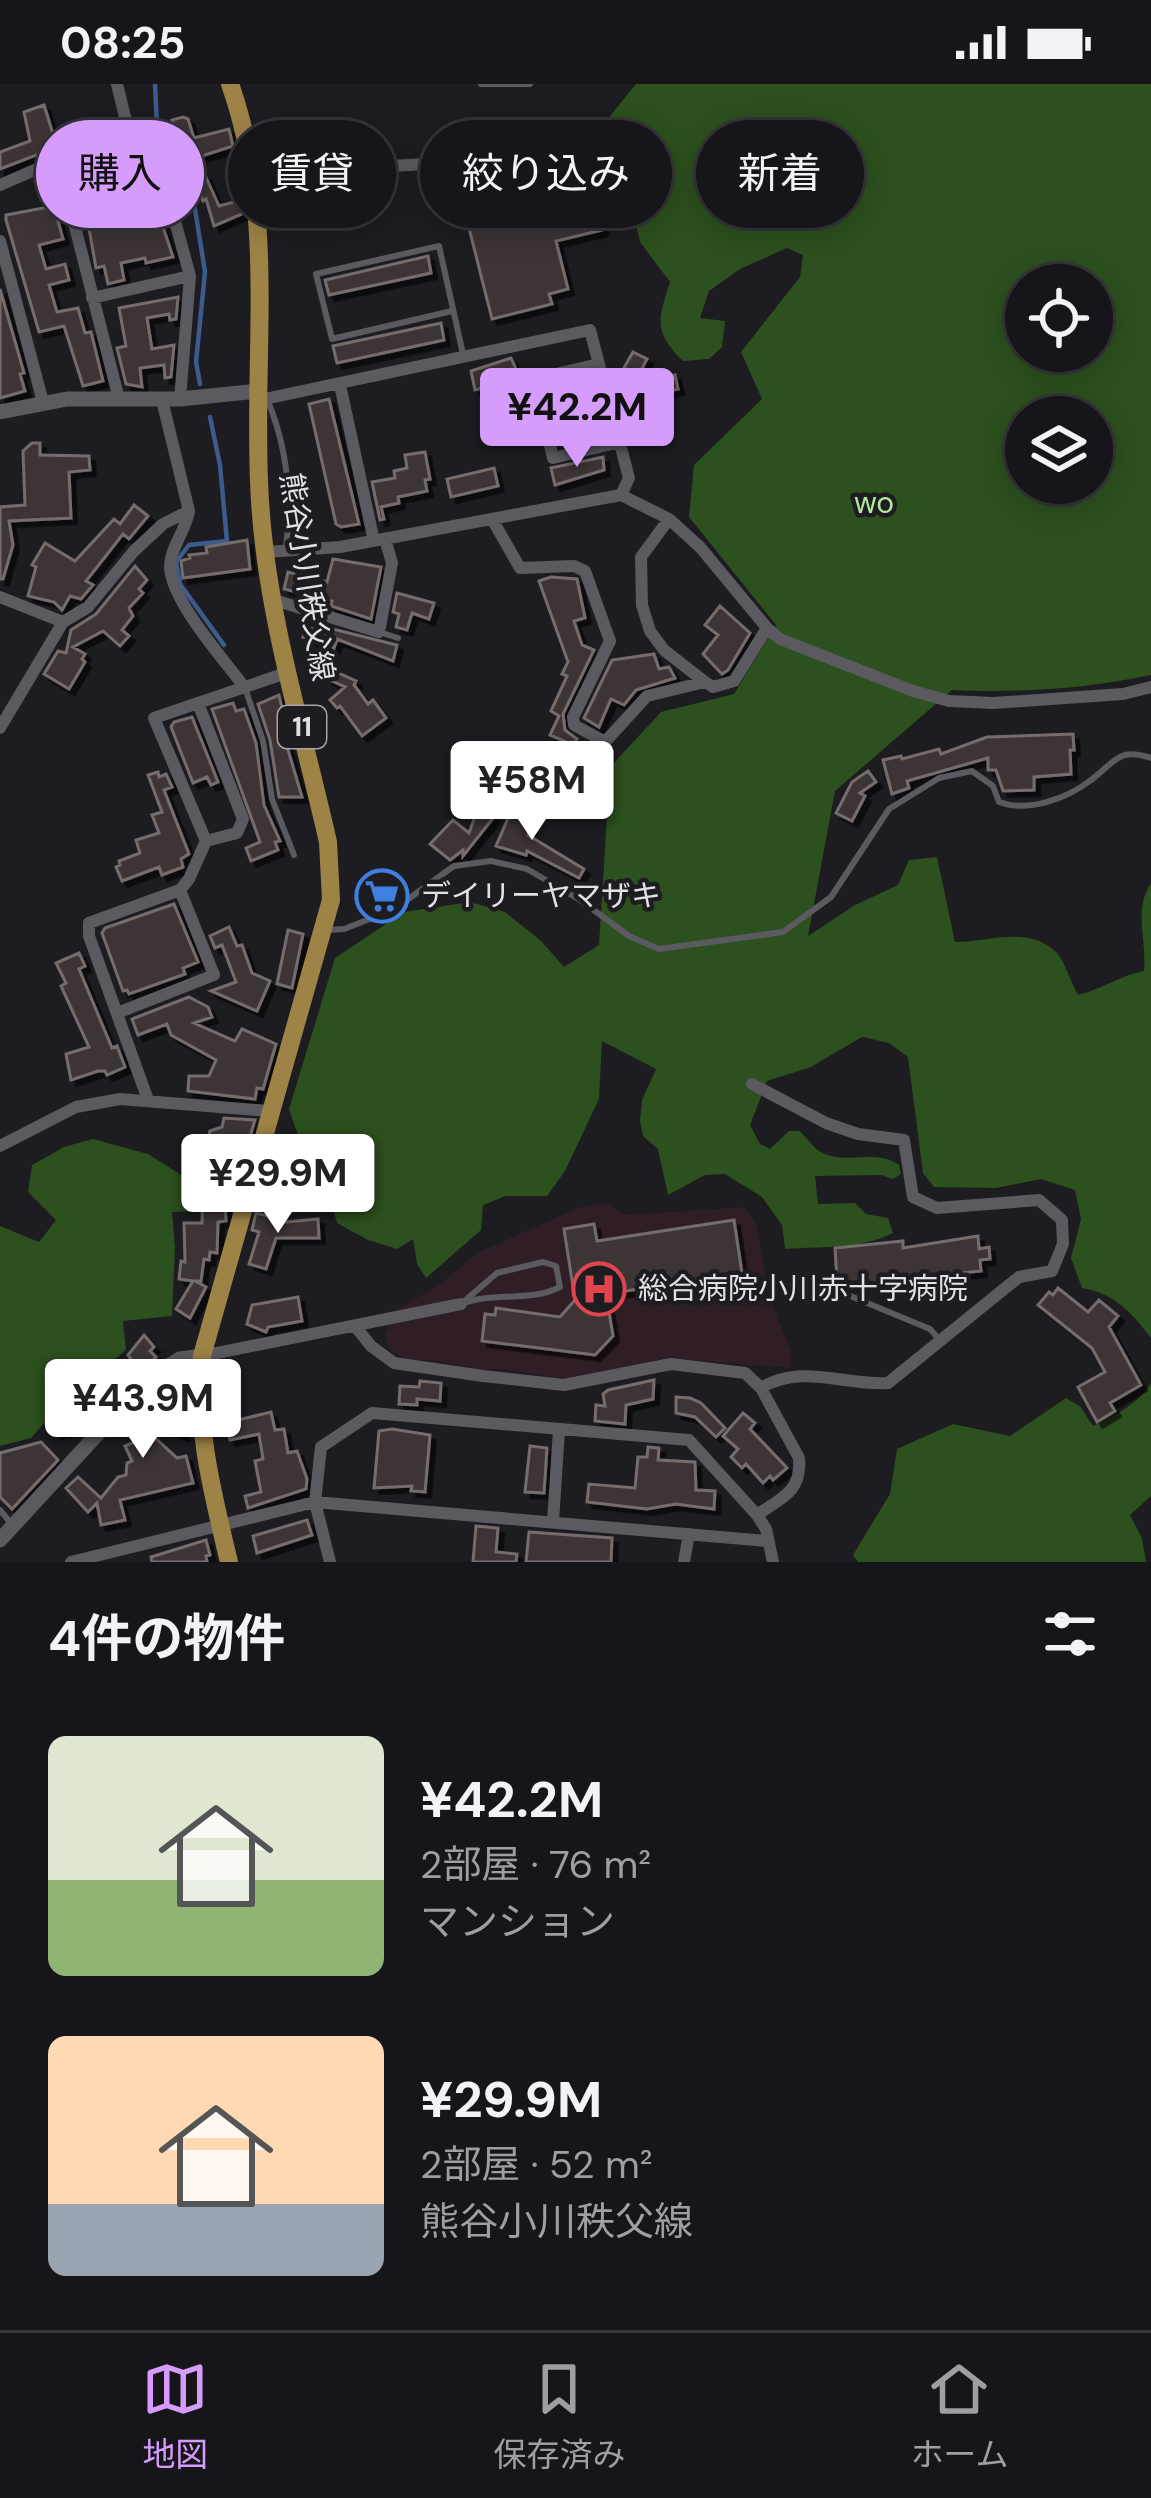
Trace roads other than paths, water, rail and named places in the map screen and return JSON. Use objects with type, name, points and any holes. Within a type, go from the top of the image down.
[{"type":"main road","name":"熊谷小川秩父線","points":[[230,84],[241,120]]},
{"type":"main road","name":"熊谷小川秩父線","points":[[229,1562],[201,1415],[202,1357],[331,900],[332,864],[274,600],[276,552],[260,506],[257,228]]},
{"type":"street","points":[[117,84],[128,120]]},
{"type":"street","points":[[0,185],[36,169]]},
{"type":"street","points":[[75,228],[118,399]]},
{"type":"street","points":[[177,228],[190,276],[191,301],[171,399],[189,511],[170,561],[173,587],[245,688]]},
{"type":"street","points":[[0,241],[43,402]]},
{"type":"street","points":[[92,298],[190,276]]},
{"type":"street","points":[[0,412],[43,402],[262,397],[340,385],[590,329],[629,478],[621,494]]},
{"type":"street","points":[[599,364],[534,379],[553,458],[620,442]]},
{"type":"street","points":[[274,600],[379,632],[392,563],[379,540],[340,385]]},
{"type":"street","points":[[276,552],[379,540],[621,494],[669,519],[700,547],[767,628],[808,652],[949,701],[1080,698],[1151,687]]},
{"type":"street","points":[[0,728],[63,622],[88,607],[163,524],[189,511]]},
{"type":"street","points":[[492,519],[520,568],[574,566],[585,571],[610,641],[579,701],[574,725],[605,742],[647,696],[704,682]]},
{"type":"street","points":[[669,519],[641,557],[642,605],[650,631],[664,650],[713,687],[734,681],[767,628]]},
{"type":"street","points":[[0,597],[63,622]]},
{"type":"street","points":[[206,841],[154,718],[289,672]]},
{"type":"street","points":[[148,1100],[88,923],[180,890],[206,841],[236,832],[243,819],[198,704]]},
{"type":"street","points":[[117,1013],[214,975],[180,890]]},
{"type":"street","points":[[752,1084],[826,1124],[904,1140],[914,1197],[923,1204],[937,1208],[1028,1198],[1049,1206],[1062,1220],[1064,1244],[1052,1270],[1019,1277],[888,1383],[838,1376],[788,1378],[761,1388]]},
{"type":"street","points":[[2,1145],[76,1107],[120,1099],[269,1111]]},
{"type":"street","points":[[0,1540],[150,1377],[180,1359],[461,1304]]},
{"type":"street","points":[[355,1326],[394,1363],[565,1385],[671,1364],[745,1373],[761,1388],[800,1458],[800,1472],[789,1496],[757,1515]]},
{"type":"street","points":[[329,1562],[315,1502],[321,1447],[372,1413],[688,1440],[757,1515],[766,1529],[773,1562]]},
{"type":"street","points":[[553,1522],[559,1430]]},
{"type":"street","points":[[71,1562],[315,1502],[766,1541]]},
{"type":"street","points":[[684,1562],[689,1534]]},
{"type":"street","points":[[130,1546],[134,1562]]},
{"type":"lane","points":[[481,84],[530,84]]},
{"type":"lane","points":[[452,311],[332,339],[316,274],[439,246],[464,358]]},
{"type":"lane","points":[[262,397],[282,447],[290,501],[276,552]]},
{"type":"lane","points":[[379,632],[398,638]]},
{"type":"lane","points":[[245,688],[263,741],[272,799],[294,855]]},
{"type":"lane","points":[[322,931],[344,929],[393,910],[454,866],[491,861],[527,869],[629,936],[659,949],[784,932],[831,897],[889,808],[939,778],[972,771],[993,786],[999,802],[1023,804],[1069,795],[1122,756],[1151,758]]},
{"type":"lane","points":[[0,1127],[2,1145]]},
{"type":"lane","points":[[543,1262],[556,1266],[560,1274],[560,1288],[555,1291],[536,1296],[495,1294],[461,1304],[497,1273],[521,1264],[543,1262]]},
{"type":"lane","points":[[831,1288],[930,1329],[940,1341]]},
{"type":"lane","points":[[0,1510],[14,1526]]},
{"type":"waterway","points":[[155,84],[157,126],[195,209],[205,272],[196,362],[200,384]]},
{"type":"waterway","points":[[210,417],[227,541],[189,545],[176,562],[180,584],[224,645]]},
{"type":"place","name":"デイリーヤマザキ","points":[[382,896]]},
{"type":"place","name":"総合病院小川赤十字病院","points":[[599,1289]]},
{"type":"park label","name":"wo","points":[[874,503]]}]
